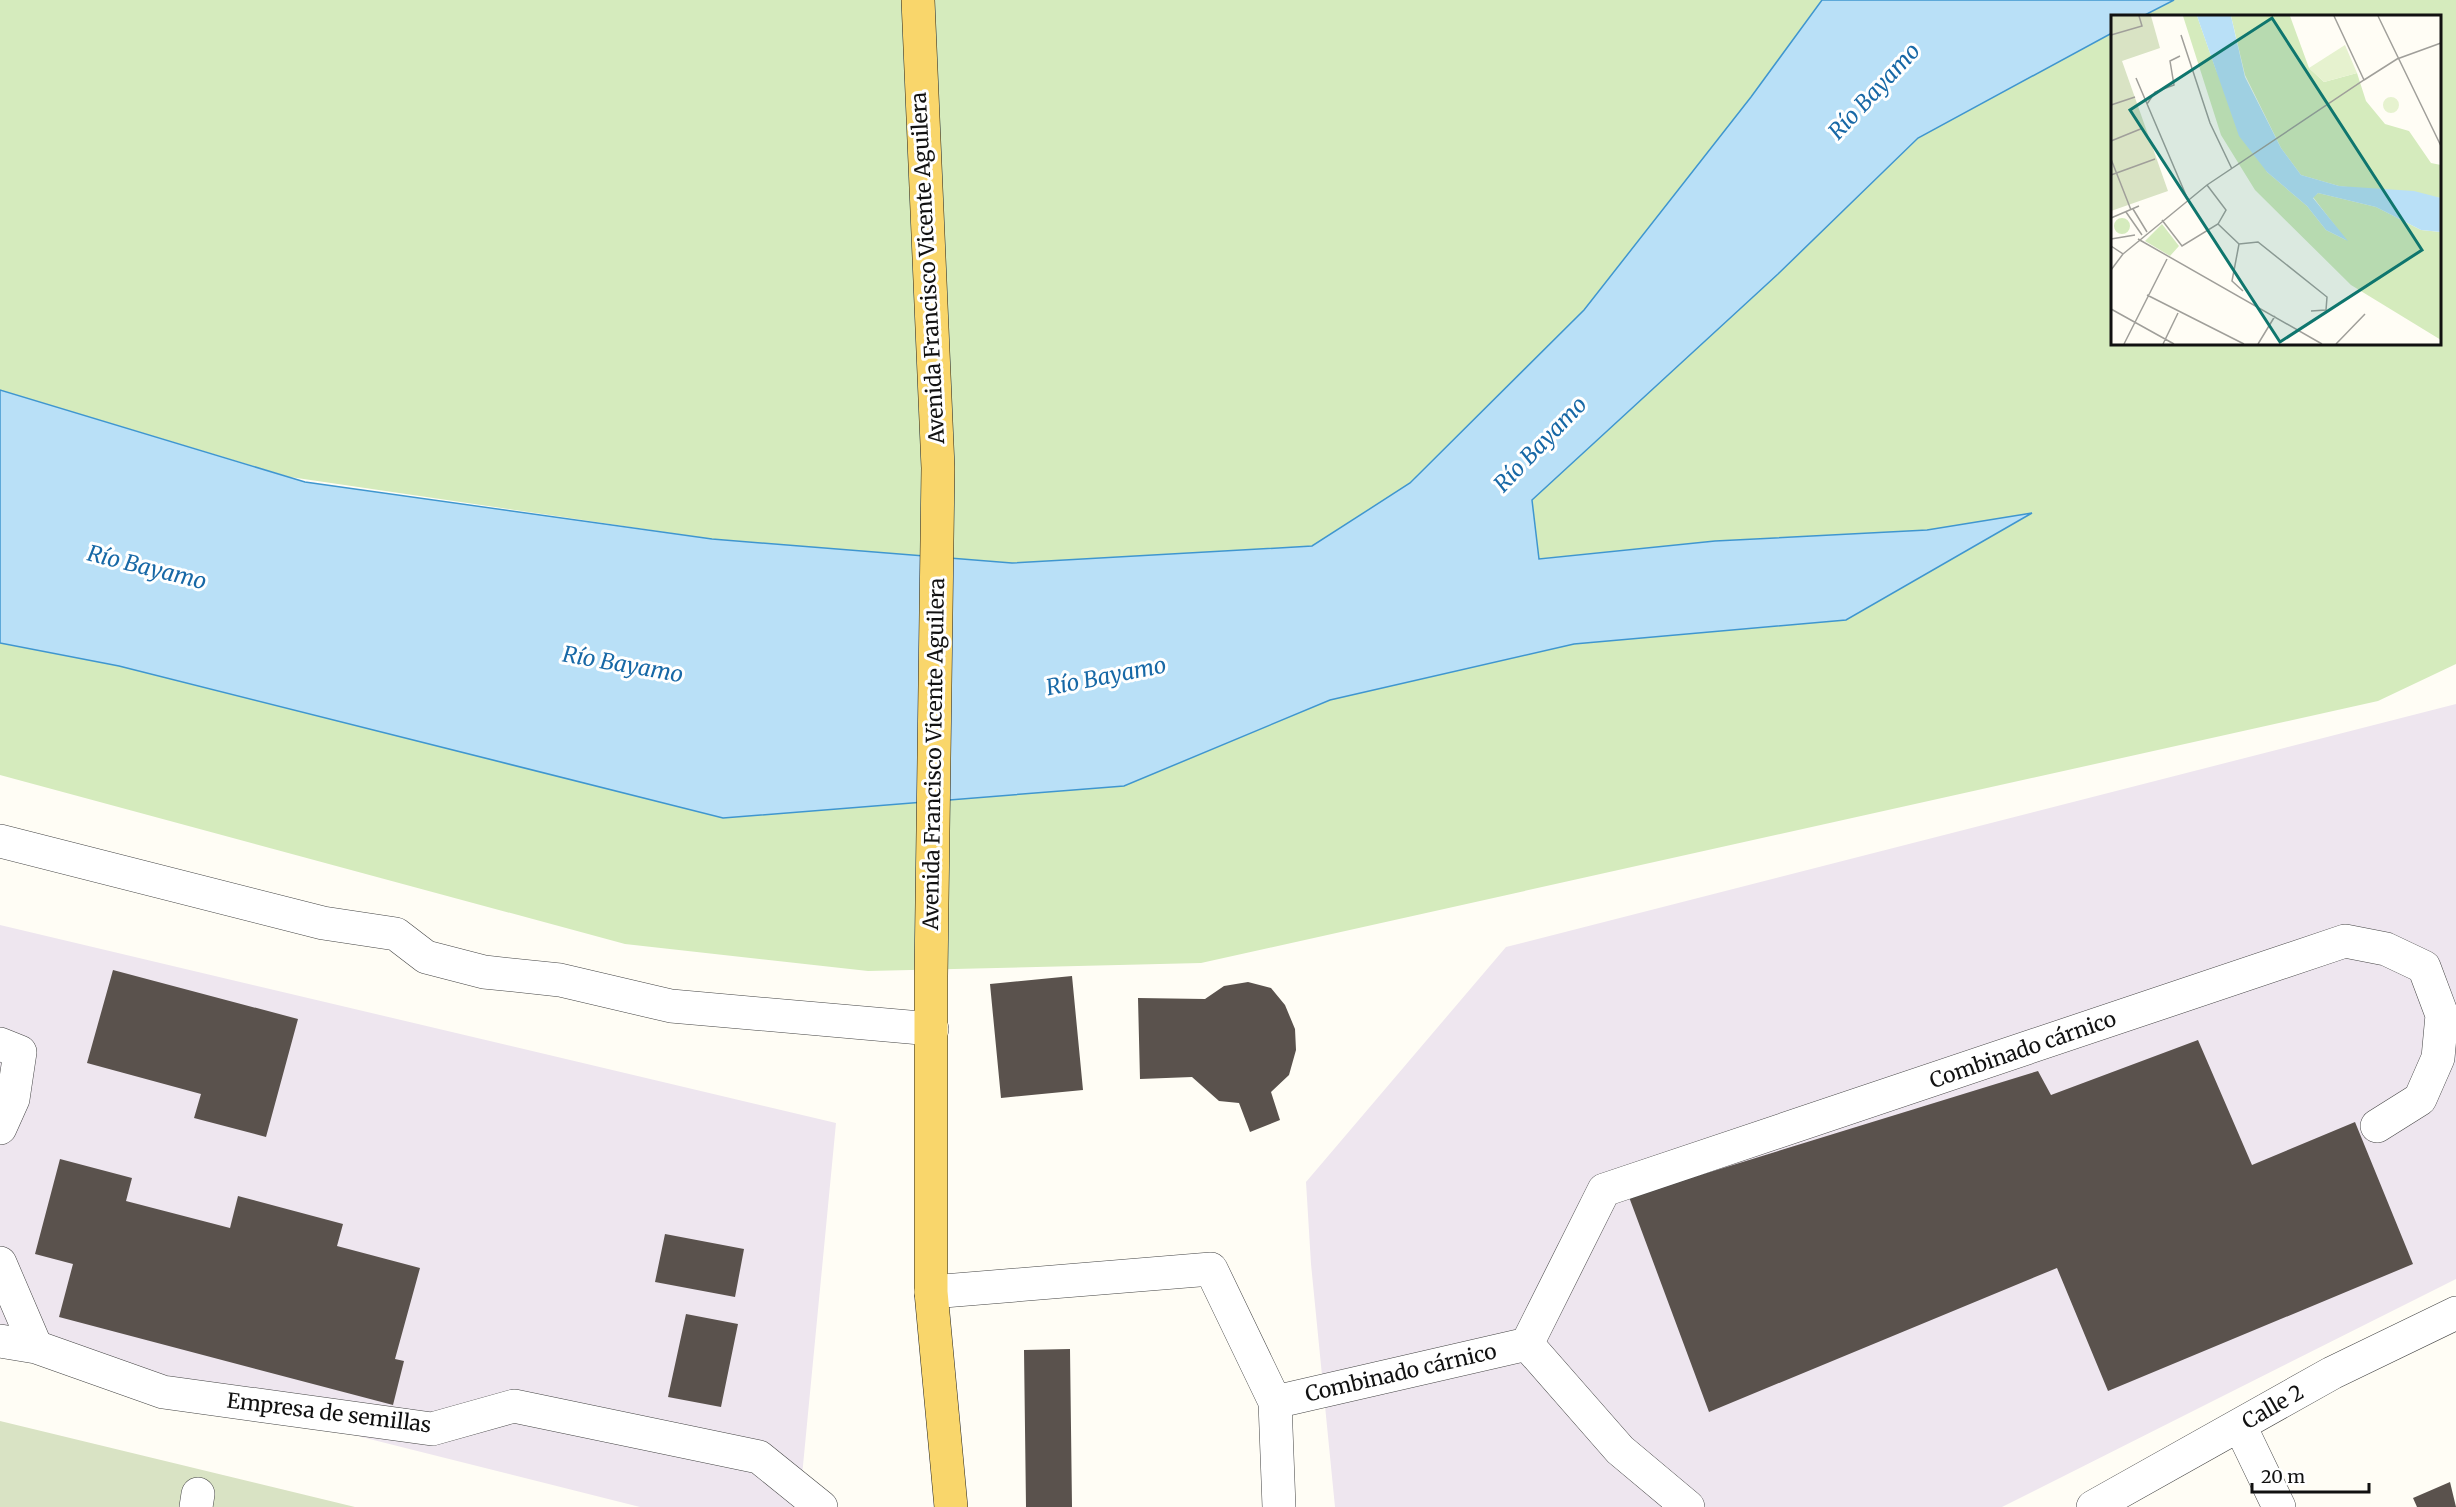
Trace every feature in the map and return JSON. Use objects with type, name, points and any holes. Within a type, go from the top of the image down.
[{"type":"main road","name":"Avenida Francisco Vicente Aguilera","points":[[918,0],[938,468],[931,1292],[951,1507]]},
{"type":"street","points":[[0,841],[323,923],[396,934],[426,957],[484,972],[560,980],[671,1006],[932,1029]]},
{"type":"street","name":"Combinado cárnico","points":[[1275,1402],[1527,1344],[1604,1190],[2345,941],[2386,949],[2424,968],[2442,1015],[2438,1058],[2420,1099],[2377,1126]]},
{"type":"street","points":[[0,1044],[20,1052],[13,1100],[0,1128]]},
{"type":"street","points":[[0,1263],[36,1347]]},
{"type":"street","points":[[931,1292],[1212,1269],[1275,1402],[1280,1507]]},
{"type":"street","name":"Calle 2","points":[[2093,1507],[2332,1373],[2456,1313]]},
{"type":"street","name":"Empresa de semillas","points":[[0,1341],[36,1347],[163,1392],[432,1429],[514,1406],[759,1457],[822,1507]]},
{"type":"street","points":[[1527,1344],[1620,1450],[1688,1507]]},
{"type":"street","points":[[2240,1426],[2279,1507]]},
{"type":"shaded area","points":[[2456,704],[2456,1279],[2002,1507],[1335,1507],[1311,1264],[1306,1182],[1506,947]]},
{"type":"shaded area","points":[[0,925],[836,1123],[799,1507],[640,1507],[0,1346]]},
{"type":"green space","points":[[0,0],[1822,0],[1751,97],[1584,310],[1410,483],[1312,546],[1013,563],[712,539],[290,477],[0,390]]},
{"type":"green space","points":[[2174,0],[2456,0],[2456,664],[2378,701],[1201,963],[868,971],[625,944],[0,775],[0,643],[119,666],[1124,786],[1330,700],[1574,644],[1846,620],[2030,514],[1927,530],[1715,541],[1538,559],[1532,500],[1778,274],[1918,138],[2111,34],[2111,345],[2441,345],[2441,15],[2145,15]]},
{"type":"green space","points":[[0,1421],[355,1507],[0,1507]]},
{"type":"water","name":"Río Bayamo","points":[[1822,0],[2174,0],[2145,15],[2111,15],[2111,34],[1918,138],[1778,274],[1532,500],[1539,559],[1715,541],[1927,530],[2032,513],[1846,620],[1574,644],[1330,700],[1124,786],[723,818],[119,666],[0,643],[0,390],[305,482],[712,539],[1012,563],[1312,546],[1410,483],[1584,310],[1751,97]]},
{"type":"building","points":[[113,970],[298,1019],[266,1137],[194,1118],[201,1094],[87,1063]]},
{"type":"building","points":[[1072,976],[1083,1090],[1001,1098],[990,984]]},
{"type":"building","points":[[1248,982],[1271,988],[1285,1005],[1295,1029],[1296,1050],[1289,1075],[1271,1092],[1280,1120],[1250,1132],[1239,1103],[1219,1101],[1192,1077],[1140,1079],[1138,998],[1205,999],[1224,986]]},
{"type":"building","points":[[2198,1040],[2252,1165],[2355,1122],[2413,1264],[2108,1391],[2057,1268],[1709,1412],[1629,1197],[2038,1071],[2051,1095]]},
{"type":"building","points":[[60,1159],[132,1178],[126,1201],[230,1228],[238,1196],[343,1224],[337,1246],[420,1268],[395,1359],[404,1361],[393,1405],[59,1317],[73,1264],[35,1254]]},
{"type":"building","points":[[665,1234],[744,1249],[735,1297],[655,1282]]},
{"type":"building","points":[[686,1314],[738,1324],[721,1407],[668,1397]]},
{"type":"building","points":[[1070,1349],[1072,1507],[1026,1507],[1024,1350]]},
{"type":"building","points":[[2450,1482],[2456,1507],[2417,1507],[2413,1498]]}]
